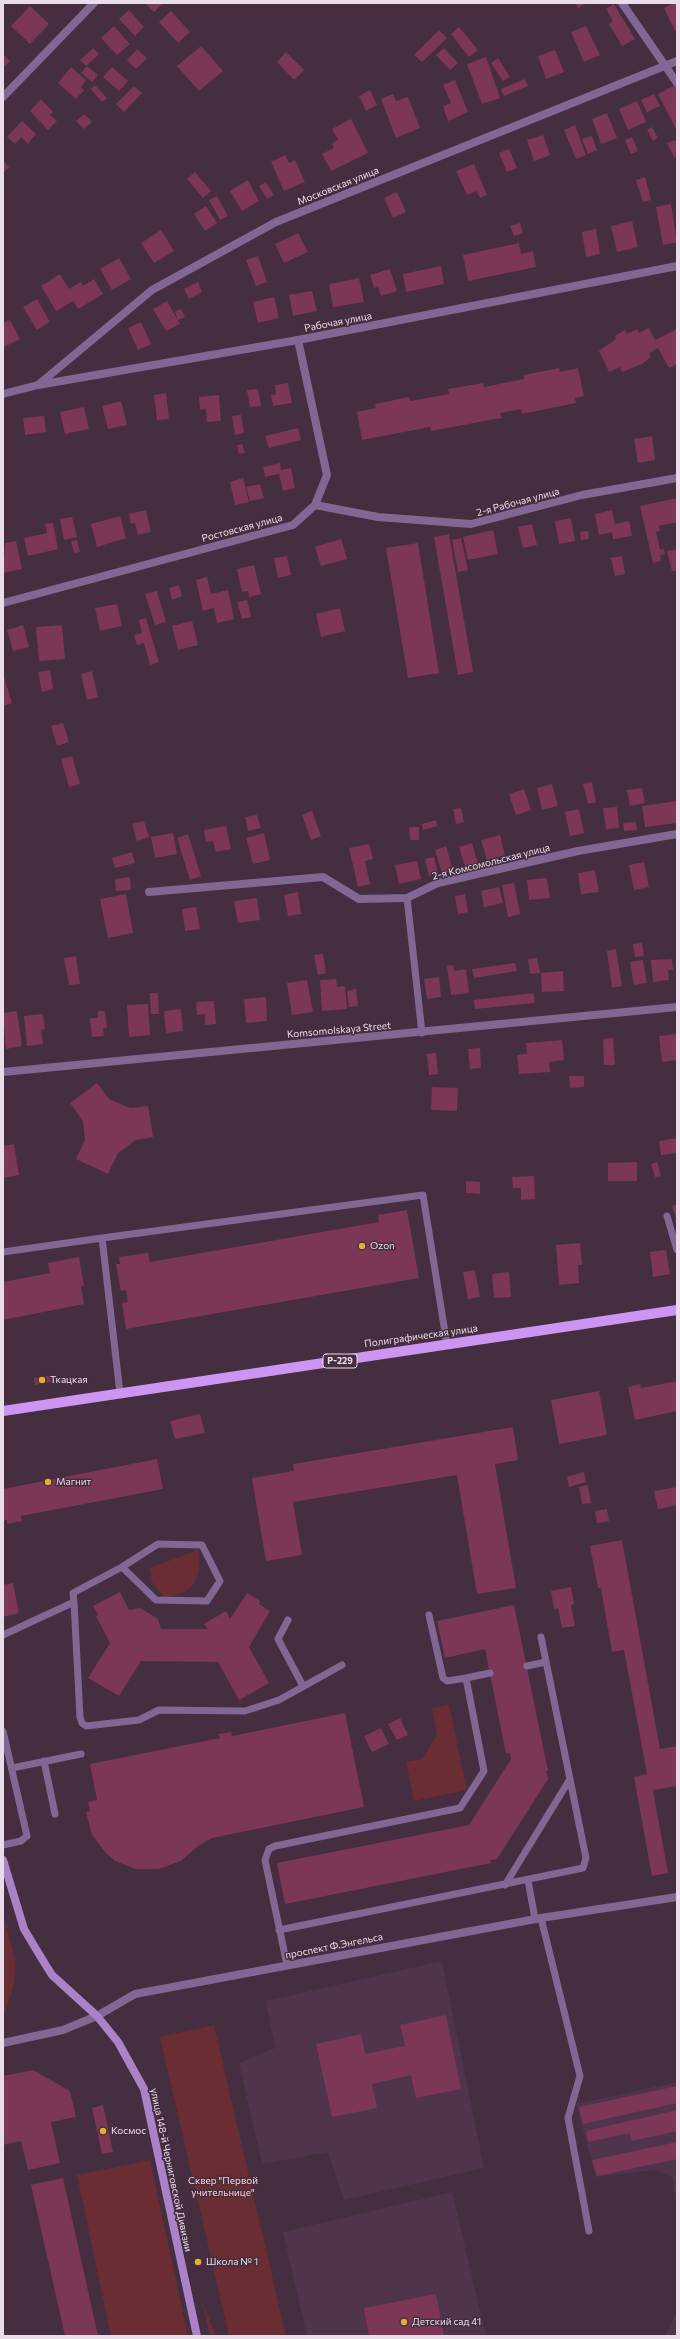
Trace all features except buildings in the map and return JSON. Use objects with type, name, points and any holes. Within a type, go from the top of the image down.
[{"type":"main road","name":"Полиграфическая улица","points":[[3,1411],[677,1310]]},
{"type":"main road","name":"улица 148-й Черниговской Дивизии","points":[[3,1860],[24,1929],[52,1975],[97,2016],[118,2042],[144,2089],[197,2336]]},
{"type":"street","points":[[3,97],[94,3]]},
{"type":"street","points":[[622,3],[677,83]]},
{"type":"street","name":"Московская улица","points":[[38,386],[152,290],[276,222],[677,61]]},
{"type":"street","name":"Рабочая улица","points":[[3,394],[38,386],[298,340],[677,266]]},
{"type":"street","name":"Ростовская улица","points":[[3,603],[293,525],[315,505],[328,475],[298,340]]},
{"type":"street","name":"2-я Рабочая улица","points":[[315,505],[378,517],[471,524],[582,495],[677,478]]},
{"type":"street","name":"2-я Комсомольская улица","points":[[149,892],[323,877],[359,899],[407,898],[438,883],[578,851],[677,834]]},
{"type":"street","name":"Komsomolskaya Street","points":[[3,1072],[422,1033],[677,1007]]},
{"type":"street","name":"проспект Ф.Энгельса","points":[[3,2043],[63,2030],[97,2016],[135,1994],[538,1919],[677,1897]]},
{"type":"lane","points":[[407,898],[422,1033]]},
{"type":"lane","points":[[3,1252],[423,1195],[447,1345]]},
{"type":"lane","points":[[667,1216],[677,1250]]},
{"type":"lane","points":[[102,1238],[120,1393]]},
{"type":"lane","points":[[122,1567],[151,1597],[163,1601],[207,1601],[220,1581],[202,1545],[158,1544],[122,1567],[73,1593],[80,1717],[82,1723],[86,1726],[138,1720],[159,1710],[245,1711],[279,1700],[342,1665]]},
{"type":"lane","points":[[3,1635],[74,1602]]},
{"type":"lane","points":[[429,1615],[443,1678],[447,1681],[490,1673]]},
{"type":"lane","points":[[288,1620],[278,1639],[303,1686]]},
{"type":"lane","points":[[279,1930],[579,1870],[586,1864],[541,1637]]},
{"type":"lane","points":[[527,1666],[546,1662]]},
{"type":"lane","points":[[287,1965],[265,1860],[269,1849],[275,1846],[455,1810],[464,1804],[483,1774],[484,1768],[466,1678]]},
{"type":"lane","points":[[3,1731],[8,1766],[27,1836],[21,1841],[3,1845]]},
{"type":"lane","points":[[8,1766],[81,1754]]},
{"type":"lane","points":[[44,1761],[55,1814]]},
{"type":"lane","points":[[505,1885],[570,1779]]},
{"type":"lane","points":[[528,1880],[580,2076],[568,2118],[589,2231]]},
{"type":"shaded area","points":[[442,1961],[484,2168],[344,2200],[328,2152],[262,2164],[239,2063],[275,2048],[266,2001]]},
{"type":"shaded area","points":[[677,2082],[677,2205],[672,2177],[656,2170],[596,2177],[576,2104]]},
{"type":"shaded area","points":[[452,2192],[486,2336],[307,2336],[283,2232]]},
{"type":"shaded area","points":[[677,2312],[677,2336],[665,2336]]},
{"type":"green space","points":[[198,1550],[199,1569],[194,1583],[183,1592],[164,1597],[152,1582],[149,1568]]},
{"type":"green space","points":[[449,1705],[467,1790],[414,1801],[406,1762],[422,1759],[437,1735],[432,1708]]},
{"type":"green space","points":[[3,1913],[16,1964],[13,1988],[3,2018]]},
{"type":"green space","name":"Сквер \"Первой учительнице\"","points":[[214,2025],[286,2336],[229,2336],[160,2037]]},
{"type":"green space","points":[[150,2160],[188,2336],[111,2336],[77,2175]]},
{"type":"green space","points":[[202,2301],[216,2336],[210,2336]]},
{"type":"place","name":"Ozon","points":[[362,1246]]},
{"type":"place","name":"Ткацкая","points":[[42,1380]]},
{"type":"place","name":"Магнит","points":[[48,1482]]},
{"type":"place","name":"Космос","points":[[103,2131]]},
{"type":"place","name":"Школа № 1","points":[[198,2262]]},
{"type":"place","name":"Детский сад 41","points":[[404,2322]]}]
